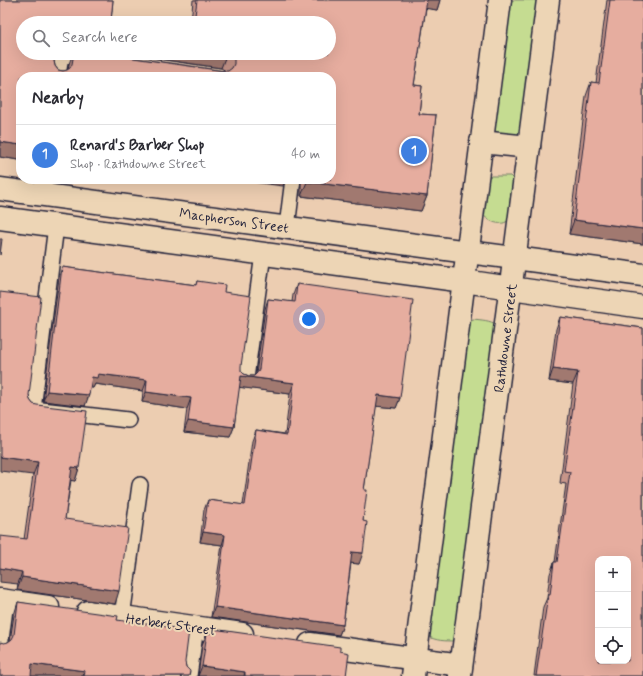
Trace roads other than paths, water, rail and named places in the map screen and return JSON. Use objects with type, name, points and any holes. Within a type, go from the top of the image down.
[{"type":"street","points":[[414,667],[500,0]]},
{"type":"street","name":"Rathdowne Street","points":[[461,671],[548,0]]},
{"type":"street","points":[[481,142],[529,147]]},
{"type":"street","name":"Macpherson Street","points":[[0,189],[44,187],[287,227],[515,258]]},
{"type":"street","points":[[0,218],[643,306]]},
{"type":"street","points":[[515,258],[643,276]]},
{"type":"street","name":"Herbert Street","points":[[3,600],[265,637]]},
{"type":"street","points":[[288,640],[414,667],[461,671]]},
{"type":"lane","points":[[59,72],[60,60]]},
{"type":"lane","points":[[100,60],[106,61]]},
{"type":"lane","points":[[287,227],[292,184]]},
{"type":"lane","points":[[56,226],[33,409],[128,420]]},
{"type":"lane","points":[[246,378],[263,254]]},
{"type":"lane","points":[[122,617],[140,485]]},
{"type":"lane","points":[[0,647],[3,600]]},
{"type":"lane","points":[[189,676],[196,627]]},
{"type":"place","name":"Renard's Barber Shop","points":[[414,151]]}]
